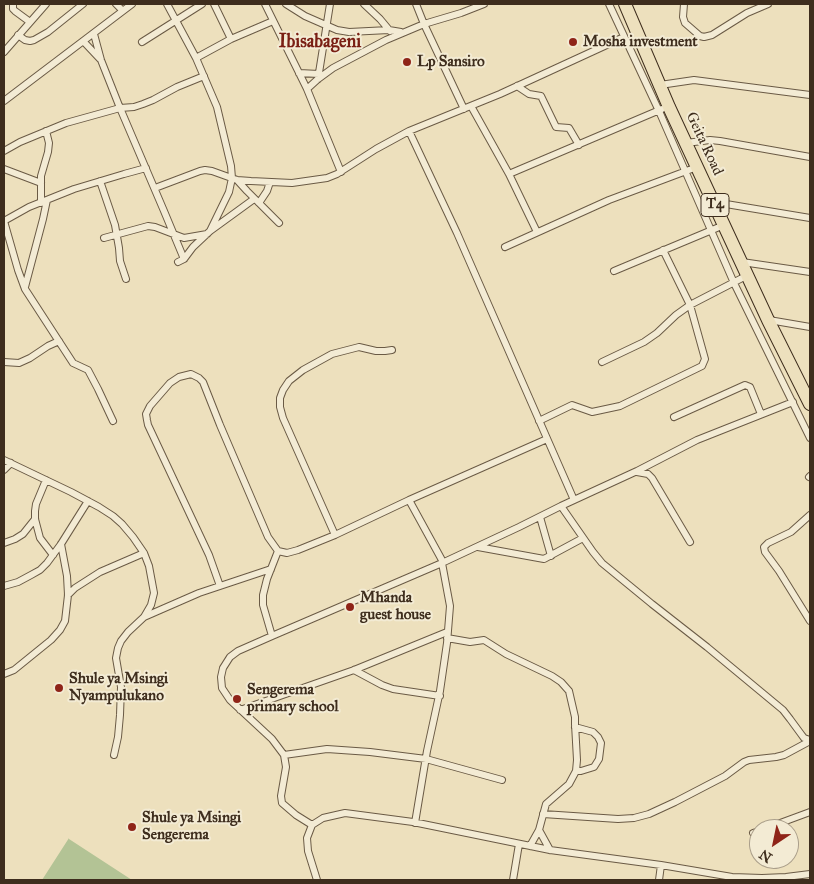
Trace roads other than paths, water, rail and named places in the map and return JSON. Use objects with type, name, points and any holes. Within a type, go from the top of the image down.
[{"type":"highway","name":"Geita Road","points":[[625,4],[660,85],[664,109],[686,142],[691,169],[714,202],[768,320],[810,404]]},
{"type":"street","points":[[12,4],[15,11],[30,22]]},
{"type":"street","points":[[4,52],[46,4]]},
{"type":"street","points":[[18,35],[25,40],[34,40],[48,32],[83,4]]},
{"type":"street","points":[[116,4],[123,11]]},
{"type":"street","points":[[4,101],[132,4]]},
{"type":"street","points":[[167,4],[196,58],[217,107],[235,179],[279,223]]},
{"type":"street","points":[[142,42],[202,4]]},
{"type":"street","points":[[214,4],[231,39]]},
{"type":"street","points":[[265,4],[307,89],[341,172]]},
{"type":"street","points":[[286,4],[305,16],[337,30],[391,34],[403,32],[484,4]]},
{"type":"street","points":[[318,77],[330,4]]},
{"type":"street","points":[[364,4],[373,11],[391,34]]},
{"type":"street","points":[[416,4],[464,109]]},
{"type":"street","points":[[609,4],[624,36],[664,109],[691,169],[711,230],[734,282],[810,438]]},
{"type":"street","points":[[684,4],[685,22],[700,36],[704,37],[712,35],[747,13],[768,4]]},
{"type":"street","points":[[196,58],[231,39],[273,21]]},
{"type":"street","points":[[94,34],[101,60],[120,108],[174,234],[181,261],[208,233],[257,201],[267,191],[270,182]]},
{"type":"street","points":[[307,89],[318,77],[391,34]]},
{"type":"street","points":[[154,188],[206,170],[235,179],[270,182],[292,183],[327,178],[341,172],[376,148],[409,131],[472,106],[624,36]]},
{"type":"street","points":[[4,40],[9,45]]},
{"type":"street","points":[[84,42],[101,60]]},
{"type":"street","points":[[299,73],[318,77]]},
{"type":"street","points":[[4,151],[20,142],[66,123],[120,108],[143,104],[176,87],[204,76]]},
{"type":"street","points":[[660,85],[694,80],[810,95]]},
{"type":"street","points":[[517,86],[529,94],[540,96],[556,127],[569,128],[579,145]]},
{"type":"street","points":[[472,106],[509,174],[537,232]]},
{"type":"street","points":[[509,174],[664,109]]},
{"type":"street","points":[[25,289],[43,220],[44,201],[40,183],[48,152],[49,143],[46,131]]},
{"type":"street","points":[[409,131],[457,233],[574,500]]},
{"type":"street","points":[[686,142],[720,141],[810,157]]},
{"type":"street","points":[[113,421],[88,370],[73,363],[25,289],[4,221],[29,207],[74,189],[146,168]]},
{"type":"street","points":[[4,169],[40,183]]},
{"type":"street","points":[[504,247],[608,200],[691,169]]},
{"type":"street","points":[[208,233],[235,179]]},
{"type":"street","points":[[100,182],[115,226],[120,261],[126,279]]},
{"type":"street","points":[[714,202],[810,218]]},
{"type":"street","points":[[614,271],[724,225]]},
{"type":"street","points":[[104,238],[148,226],[184,238],[208,233]]},
{"type":"street","points":[[540,421],[572,405],[592,412],[620,406],[702,366],[705,359],[690,305],[663,250]]},
{"type":"street","points":[[741,262],[810,272]]},
{"type":"street","points":[[602,362],[644,342],[690,305],[748,276]]},
{"type":"street","points":[[768,320],[810,327]]},
{"type":"street","points":[[4,362],[19,363],[59,341]]},
{"type":"street","points":[[335,534],[283,418],[280,398],[289,381],[303,370],[332,354],[359,348],[376,351],[392,350]]},
{"type":"street","points":[[220,586],[209,555],[147,420],[146,414],[150,406],[170,383],[179,377],[191,374],[203,382],[268,537],[278,551],[298,550],[547,439]]},
{"type":"street","points":[[674,417],[745,385],[750,387],[761,414]]},
{"type":"street","points":[[312,825],[282,803],[281,796],[286,767],[284,755],[272,739],[230,700],[222,688],[221,677],[223,668],[230,657],[238,651],[478,546],[637,471],[697,440],[792,402]]},
{"type":"street","points":[[4,460],[88,501],[113,516],[134,537],[144,553],[149,566],[154,593],[151,604],[144,617],[121,641],[116,658],[120,687],[120,715],[114,755]]},
{"type":"street","points":[[4,470],[11,463]]},
{"type":"street","points":[[637,471],[648,474],[652,478],[690,542]]},
{"type":"street","points":[[46,480],[36,504],[35,519],[40,538],[53,555]]},
{"type":"street","points":[[409,500],[443,562],[450,606],[444,672],[427,751],[415,823]]},
{"type":"street","points":[[4,586],[18,582],[40,570],[61,544],[88,501]]},
{"type":"street","points":[[561,506],[583,538],[611,571],[707,647],[782,710],[800,734],[810,741]]},
{"type":"street","points":[[810,515],[791,532],[768,543],[764,547],[765,552],[810,621]]},
{"type":"street","points":[[540,517],[551,556]]},
{"type":"street","points":[[4,543],[23,534],[35,519]]},
{"type":"street","points":[[478,546],[544,559],[583,538]]},
{"type":"street","points":[[4,674],[14,670],[51,640],[64,621],[68,595],[66,566],[61,544]]},
{"type":"street","points":[[272,636],[263,605],[264,587],[278,551]]},
{"type":"street","points":[[68,595],[75,588],[100,572],[144,553]]},
{"type":"street","points":[[144,617],[220,586],[271,569]]},
{"type":"street","points":[[240,710],[447,635],[470,642],[484,640],[506,654],[558,680],[568,691],[575,717],[576,771],[569,784],[546,804],[538,830],[530,846]]},
{"type":"street","points":[[354,670],[388,687],[440,696]]},
{"type":"street","points":[[575,727],[593,732],[601,743],[600,759],[594,767],[576,771]]},
{"type":"street","points":[[543,814],[618,819],[634,818],[649,814],[725,776],[744,762],[776,757],[810,741]]},
{"type":"street","points":[[284,755],[310,750],[334,749],[426,759],[502,780]]},
{"type":"street","points":[[791,819],[810,812]]},
{"type":"street","points":[[317,880],[308,851],[307,838],[312,825],[323,818],[345,813],[415,823],[550,850],[732,877],[786,877],[810,874]]},
{"type":"street","points":[[538,830],[550,850]]},
{"type":"street","points":[[513,880],[520,844]]},
{"type":"street","points":[[659,880],[661,865]]},
{"type":"place","name":"Mosha investment","points":[[573,42]]},
{"type":"place","name":"Lp Sansiro","points":[[407,62]]},
{"type":"place","name":"Mhanda guest house","points":[[350,607]]},
{"type":"place","name":"Shule ya Msingi Nyampulukano","points":[[59,688]]},
{"type":"place","name":"Sengerema primary school","points":[[237,699]]},
{"type":"place","name":"Shule ya Msingi Sengerema","points":[[132,827]]},
{"type":"district","name":"Ibisabageni","points":[[320,43]]}]
